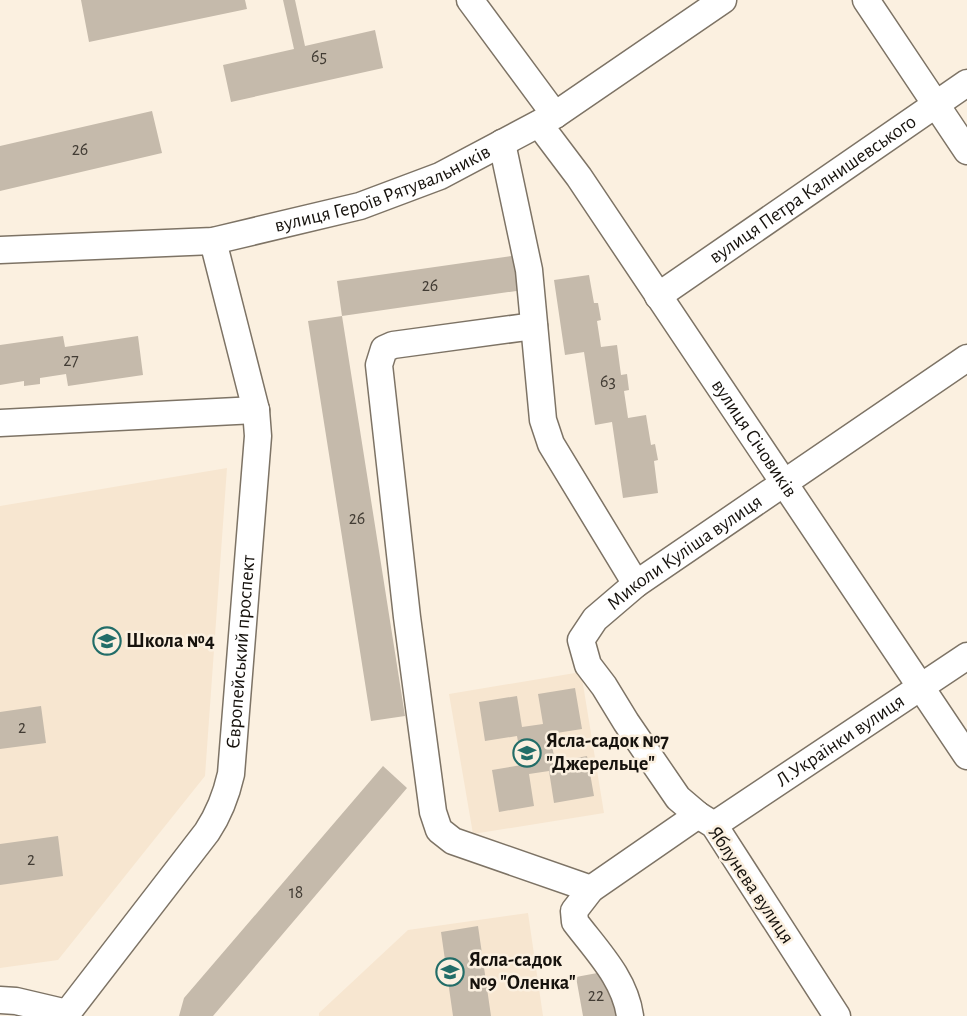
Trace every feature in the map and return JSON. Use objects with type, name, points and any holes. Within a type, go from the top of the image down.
[{"type":"street","name":"вулиця Січовиків","points":[[470,0],[547,119],[578,176],[967,756]]},
{"type":"street","name":"вулиця Героїв Рятувальників","points":[[0,250],[213,241],[360,206],[440,176],[547,119],[723,0]]},
{"type":"street","points":[[866,0],[967,151]]},
{"type":"street","name":"вулиця Петра Калнишевського","points":[[658,296],[967,83]]},
{"type":"street","points":[[502,143],[528,270],[544,420],[551,444],[636,584]]},
{"type":"street","name":"Європейський проспект","points":[[66,1015],[218,816],[231,774],[258,436],[256,410],[213,241]]},
{"type":"street","points":[[534,326],[393,345],[384,349],[379,365],[409,627],[434,812],[439,830],[453,841],[591,889]]},
{"type":"street","name":"Миколи Куліша вулиця","points":[[588,665],[581,640],[594,619],[636,584],[967,358]]},
{"type":"street","points":[[0,423],[256,410]]},
{"type":"street","name":"Л.Українки вулиця","points":[[630,1016],[628,1001],[617,977],[575,922],[574,911],[591,889],[921,688],[967,656]]},
{"type":"street","name":"Яблунева вулиця","points":[[588,665],[678,798],[706,820],[836,1016]]},
{"type":"street","points":[[0,1000],[16,1001],[66,1015]]},
{"type":"shaded area","name":"Школа №4","points":[[227,468],[205,776],[58,960],[0,968],[0,506]]},
{"type":"shaded area","name":"Ясла-садок №7 \"Джерельце\"","points":[[581,672],[604,813],[473,834],[449,694]]},
{"type":"shaded area","name":"Ясла-садок №9 \"Оленка\"","points":[[528,913],[543,1016],[319,1016],[319,1013],[408,930]]},
{"type":"building","points":[[81,0],[245,0],[247,9],[89,42]]},
{"type":"building","points":[[283,0],[295,0],[305,46],[375,30],[383,68],[231,102],[223,65],[294,49]]},
{"type":"building","points":[[152,111],[162,153],[0,191],[0,146]]},
{"type":"building","points":[[518,255],[523,290],[342,316],[337,281]]},
{"type":"building","points":[[589,275],[594,303],[598,303],[601,320],[597,321],[601,347],[617,345],[621,375],[627,374],[629,390],[624,391],[628,418],[646,415],[651,445],[655,444],[658,460],[654,461],[658,493],[623,498],[612,422],[595,425],[584,352],[565,355],[554,280]]},
{"type":"building","points":[[342,316],[405,716],[371,721],[308,321]]},
{"type":"building","points":[[63,336],[65,347],[138,336],[143,375],[68,386],[66,374],[40,378],[40,384],[24,386],[24,381],[0,385],[0,345]]},
{"type":"building","points":[[575,688],[582,729],[550,734],[555,762],[587,756],[594,796],[554,803],[549,771],[529,774],[534,806],[499,812],[492,770],[522,765],[517,736],[485,741],[479,702],[517,696],[522,727],[543,724],[538,694]]},
{"type":"building","points":[[41,706],[46,743],[0,749],[0,712]]},
{"type":"building","points":[[383,766],[407,788],[213,1016],[179,1016],[184,998]]},
{"type":"building","points":[[58,836],[63,876],[0,885],[0,844]]},
{"type":"building","points":[[478,926],[491,1016],[453,1016],[441,932]]},
{"type":"building","points":[[608,971],[616,1016],[583,1016],[576,977]]},
{"type":"place","name":"Школа №4","points":[[107,641]]},
{"type":"place","name":"Ясла-садок №7 \"Джерельце\"","points":[[527,753]]},
{"type":"place","name":"Ясла-садок №9 \"Оленка\"","points":[[450,972]]}]
